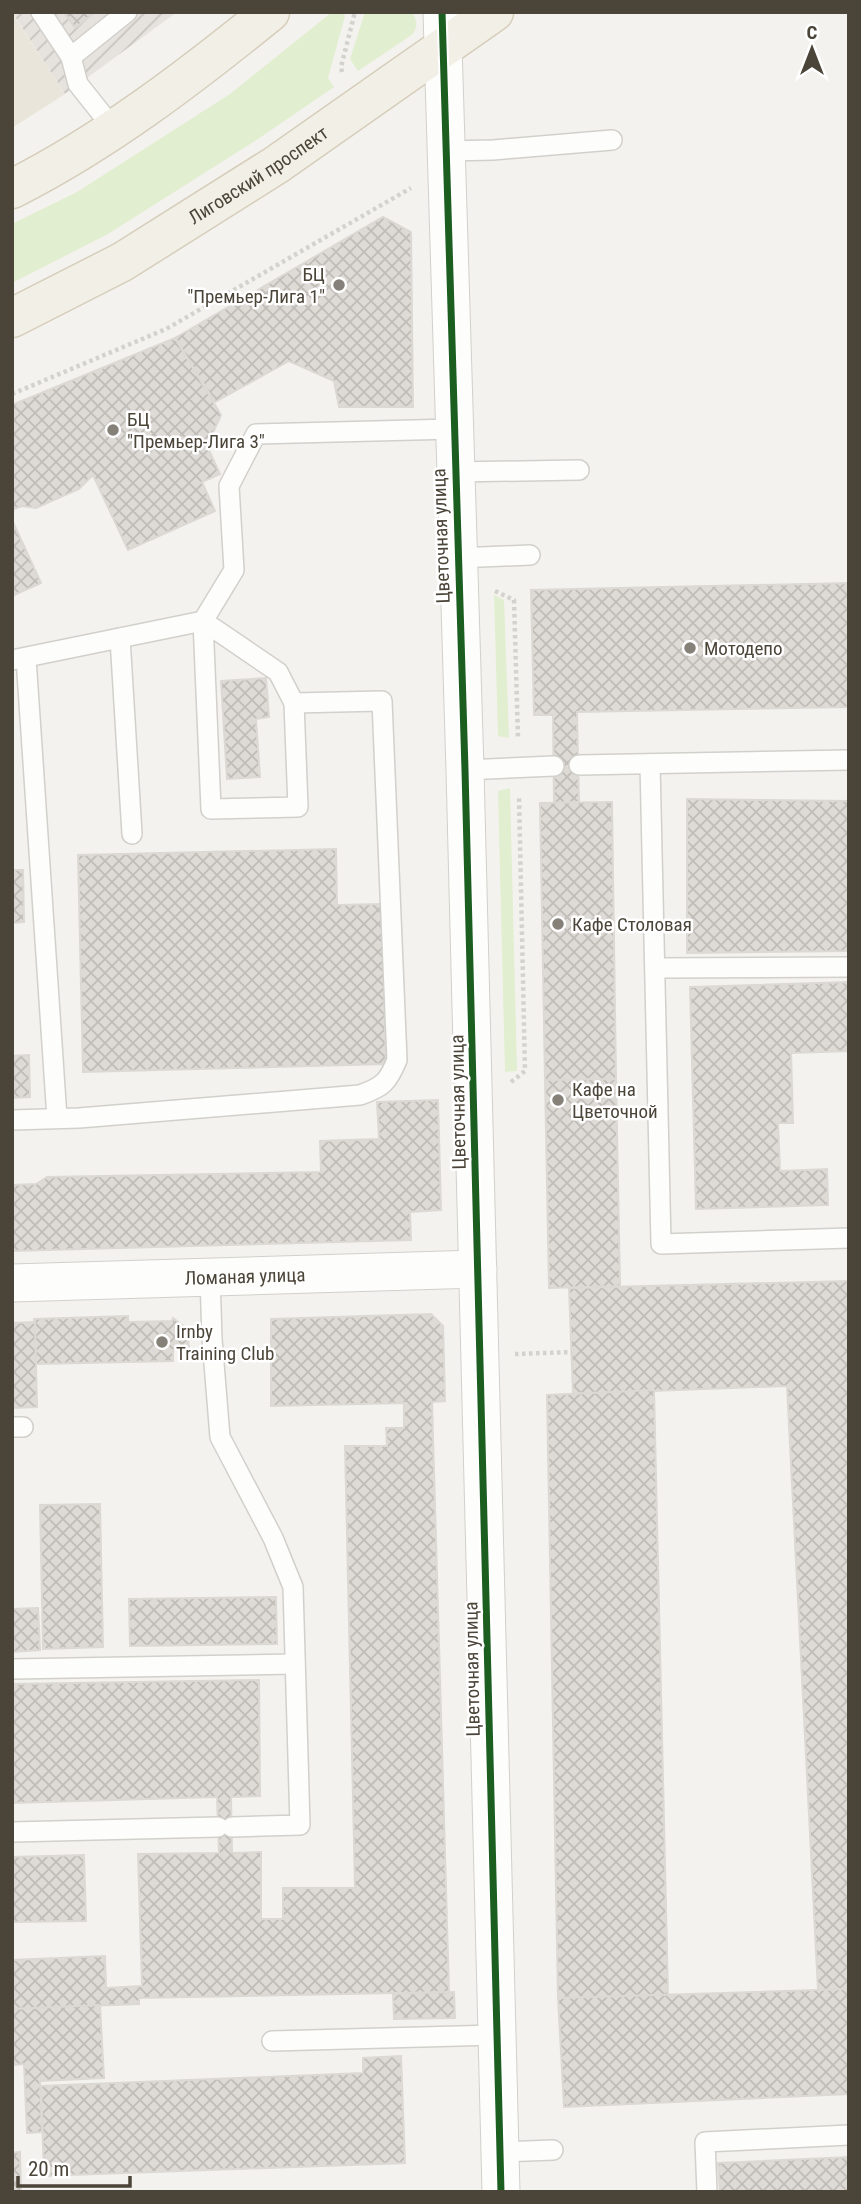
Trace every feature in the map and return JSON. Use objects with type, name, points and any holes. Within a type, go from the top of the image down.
[{"type":"main road","points":[[12,189],[59,165],[113,128],[206,64],[270,12]]},
{"type":"main road","name":"Лиговский проспект","points":[[12,318],[122,262],[275,165],[443,30],[494,12]]},
{"type":"street","name":"Цветочная улица","points":[[443,30],[465,770],[501,2192]]},
{"type":"street","name":"Ломаная улица","points":[[12,1283],[478,1269]]},
{"type":"lane","points":[[41,12],[71,57],[78,84],[113,128]]},
{"type":"lane","points":[[71,57],[127,12]]},
{"type":"lane","points":[[447,151],[612,140]]},
{"type":"lane","points":[[58,1118],[19,659],[203,621],[278,672],[294,703],[298,807],[211,809],[203,621],[234,570],[229,486],[256,434],[453,429]]},
{"type":"lane","points":[[455,472],[579,470]]},
{"type":"lane","points":[[458,558],[530,555]]},
{"type":"lane","points":[[120,638],[132,834]]},
{"type":"lane","points":[[12,1120],[360,1095],[377,1089],[390,1077],[397,1060],[382,701],[294,703]]},
{"type":"lane","points":[[579,765],[849,760]]},
{"type":"lane","points":[[650,764],[661,1244],[849,1238]]},
{"type":"lane","points":[[465,770],[554,766]]},
{"type":"lane","points":[[655,968],[849,967]]},
{"type":"lane","points":[[12,1832],[300,1825],[293,1587],[273,1538],[219,1437],[211,1277]]},
{"type":"lane","points":[[12,1669],[295,1664]]},
{"type":"lane","points":[[272,2041],[496,2035]]},
{"type":"lane","points":[[708,2192],[705,2142],[849,2135]]},
{"type":"lane","points":[[499,2152],[553,2150]]},
{"type":"path","points":[[344,80],[341,67],[355,12]]},
{"type":"path","points":[[12,394],[166,329],[418,184]]},
{"type":"path","points":[[486,587],[514,600],[525,1071],[508,1084]]},
{"type":"path","points":[[507,1355],[572,1352]]},
{"type":"shaded area","points":[[12,12],[177,12],[65,94]]},
{"type":"shaded area","points":[[12,13],[65,94],[12,128]]},
{"type":"green space","points":[[332,12],[342,12],[345,16],[328,78],[334,87],[258,139],[108,234],[12,283],[12,224],[77,192],[230,94]]},
{"type":"green space","points":[[365,12],[412,12],[416,26],[413,34],[358,71],[350,59]]},
{"type":"green space","points":[[494,595],[504,600],[509,738],[498,736]]},
{"type":"green space","points":[[510,788],[517,1071],[505,1072],[498,791]]},
{"type":"building","points":[[64,12],[95,12],[75,28]]},
{"type":"building","name":"БЦ \"Премьер-Лига 1\"","points":[[383,217],[411,232],[413,407],[339,407],[334,381],[289,361],[215,402],[175,338]]},
{"type":"building","name":"БЦ \"Премьер-Лига 3\"","points":[[175,338],[221,415],[207,446],[220,474],[202,482],[215,511],[128,550],[93,475],[79,489],[36,508],[22,506],[12,510],[12,405]]},
{"type":"building","points":[[12,520],[41,583],[12,596]]},
{"type":"building","name":"Мотодепо","points":[[849,583],[849,707],[577,712],[579,802],[554,803],[553,715],[534,715],[531,590]]},
{"type":"building","points":[[266,678],[269,717],[256,719],[260,777],[227,779],[221,681]]},
{"type":"building","points":[[687,799],[849,801],[849,951],[687,953]]},
{"type":"building","points":[[612,802],[616,1079],[545,1080],[540,803]]},
{"type":"building","points":[[336,849],[337,905],[382,904],[386,1064],[83,1072],[78,855]]},
{"type":"building","points":[[12,870],[23,870],[24,922],[12,923]]},
{"type":"building","points":[[849,982],[849,1051],[791,1053],[793,1123],[778,1123],[780,1171],[827,1169],[828,1205],[696,1209],[690,987]]},
{"type":"building","points":[[29,1055],[30,1097],[12,1098],[12,1056]]},
{"type":"building","points":[[616,1079],[620,1286],[549,1288],[545,1080]]},
{"type":"building","points":[[438,1100],[441,1210],[410,1212],[411,1240],[12,1251],[12,1185],[36,1184],[47,1177],[321,1172],[320,1141],[379,1139],[377,1102]]},
{"type":"building","points":[[849,1281],[849,1989],[818,1990],[787,1386],[573,1394],[569,1288]]},
{"type":"building","points":[[431,1314],[443,1326],[445,1401],[432,1402],[449,1992],[139,1998],[139,2004],[12,2009],[12,1960],[105,1956],[106,1988],[142,1986],[138,1854],[219,1853],[217,1797],[12,1803],[12,1684],[259,1680],[260,1796],[231,1797],[232,1853],[261,1852],[261,1919],[283,1919],[283,1888],[355,1888],[345,1446],[387,1446],[386,1428],[404,1428],[404,1403],[271,1406],[271,1319]]},
{"type":"building","points":[[128,1316],[128,1322],[172,1321],[173,1318],[192,1332],[188,1336],[189,1350],[173,1350],[173,1361],[36,1364],[34,1319]]},
{"type":"building","points":[[35,1322],[37,1407],[12,1408],[12,1323]]},
{"type":"building","points":[[654,1390],[668,1995],[558,1998],[547,1395]]},
{"type":"building","points":[[100,1504],[103,1647],[43,1649],[40,1505]]},
{"type":"building","points":[[276,1597],[277,1644],[130,1646],[129,1599]]},
{"type":"building","points":[[38,1608],[40,1650],[12,1652],[12,1609]]},
{"type":"building","points":[[84,1855],[86,1921],[12,1922],[12,1857]]},
{"type":"building","points":[[849,1989],[849,2094],[564,2107],[558,1998]]},
{"type":"building","points":[[454,1992],[455,2018],[394,2019],[393,1994]]},
{"type":"building","points":[[100,2005],[104,2078],[40,2081],[42,2132],[27,2133],[24,2064],[12,2065],[12,2009]]},
{"type":"building","points":[[401,2056],[405,2163],[44,2176],[41,2086],[363,2073],[363,2058]]},
{"type":"building","points":[[20,2152],[21,2192],[12,2192],[12,2153]]},
{"type":"building","points":[[849,2157],[849,2192],[720,2192],[718,2163]]},
{"type":"cycle path","points":[[442,12],[465,770],[501,2192]]},
{"type":"place","name":"БЦ \"Премьер-Лига 1\"","points":[[339,285]]},
{"type":"place","name":"БЦ \"Премьер-Лига 3\"","points":[[113,430]]},
{"type":"place","name":"Мотодепо","points":[[690,648]]},
{"type":"place","name":"Кафе Столовая","points":[[558,924]]},
{"type":"place","name":"Кафе на Цветочной","points":[[558,1100]]},
{"type":"place","name":"Irnby Training Club","points":[[162,1342]]}]
